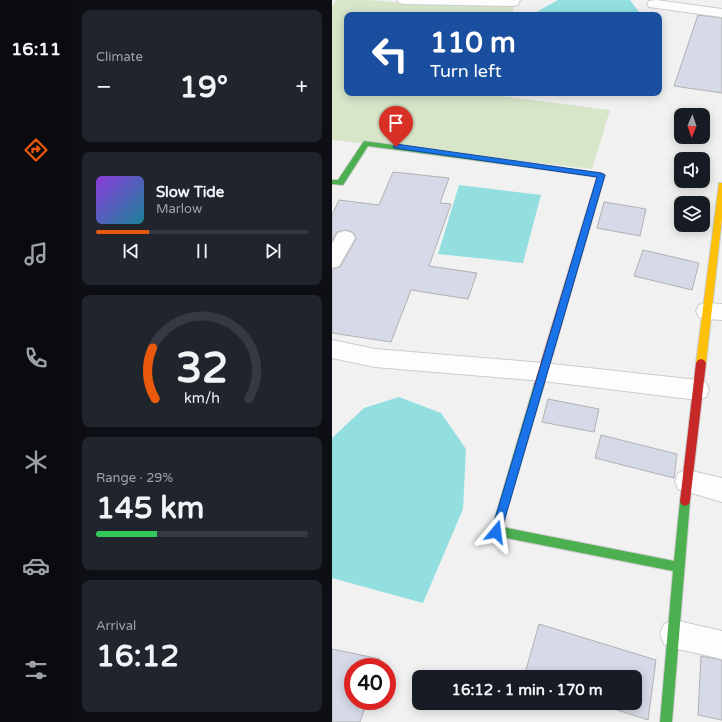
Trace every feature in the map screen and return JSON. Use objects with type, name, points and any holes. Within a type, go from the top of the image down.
[{"type":"street","points":[[404,0],[513,2],[513,0]]},
{"type":"street","points":[[654,4],[722,13]]},
{"type":"street","points":[[332,182],[340,183],[366,143],[601,175],[496,532],[679,567]]},
{"type":"street","points":[[666,722],[687,481],[698,390],[714,312],[721,191]]},
{"type":"street","points":[[332,261],[345,238]]},
{"type":"street","points":[[332,349],[375,358],[544,372],[698,390]]},
{"type":"street","points":[[687,481],[722,490]]},
{"type":"street","points":[[674,634],[722,645]]},
{"type":"green space","points":[[336,0],[369,0],[418,4],[514,7],[513,12],[344,12],[344,96],[500,96],[610,110],[592,169],[332,140],[332,8]]},
{"type":"water","points":[[558,0],[630,0],[639,12],[536,12]]},
{"type":"water","points":[[459,185],[541,195],[523,263],[438,254]]},
{"type":"water","points":[[399,397],[441,413],[466,449],[463,509],[423,603],[332,578],[332,438],[364,408]]},
{"type":"building","points":[[698,15],[722,18],[722,93],[674,86]]},
{"type":"building","points":[[393,172],[449,178],[440,203],[451,204],[429,266],[477,273],[468,299],[411,290],[391,342],[332,333],[332,269],[340,267],[356,239],[353,232],[345,230],[337,232],[332,241],[332,215],[339,200],[379,205]]},
{"type":"building","points":[[604,202],[646,209],[640,236],[597,228]]},
{"type":"building","points":[[643,250],[699,263],[692,290],[634,276]]},
{"type":"building","points":[[548,399],[599,409],[594,432],[542,422]]},
{"type":"building","points":[[601,435],[677,454],[674,478],[595,458]]},
{"type":"building","points":[[539,624],[656,660],[648,720],[617,710],[642,710],[642,670],[526,670]]},
{"type":"building","points":[[332,649],[375,658],[344,658],[344,710],[364,710],[360,722],[332,722]]},
{"type":"building","points":[[701,656],[722,660],[722,720],[698,715]]},
{"type":"traffic: fast","points":[[332,182],[340,183],[366,143],[541,167]]},
{"type":"traffic: fast","points":[[539,385],[496,531],[679,567]]},
{"type":"traffic: fast","points":[[666,722],[685,501]]},
{"type":"traffic: slow","points":[[701,363],[722,185]]},
{"type":"traffic: jam","points":[[539,385],[601,175],[541,167]]},
{"type":"traffic: jam","points":[[685,501],[701,363]]},
{"type":"route","points":[[396,147],[601,175],[496,532]]}]
